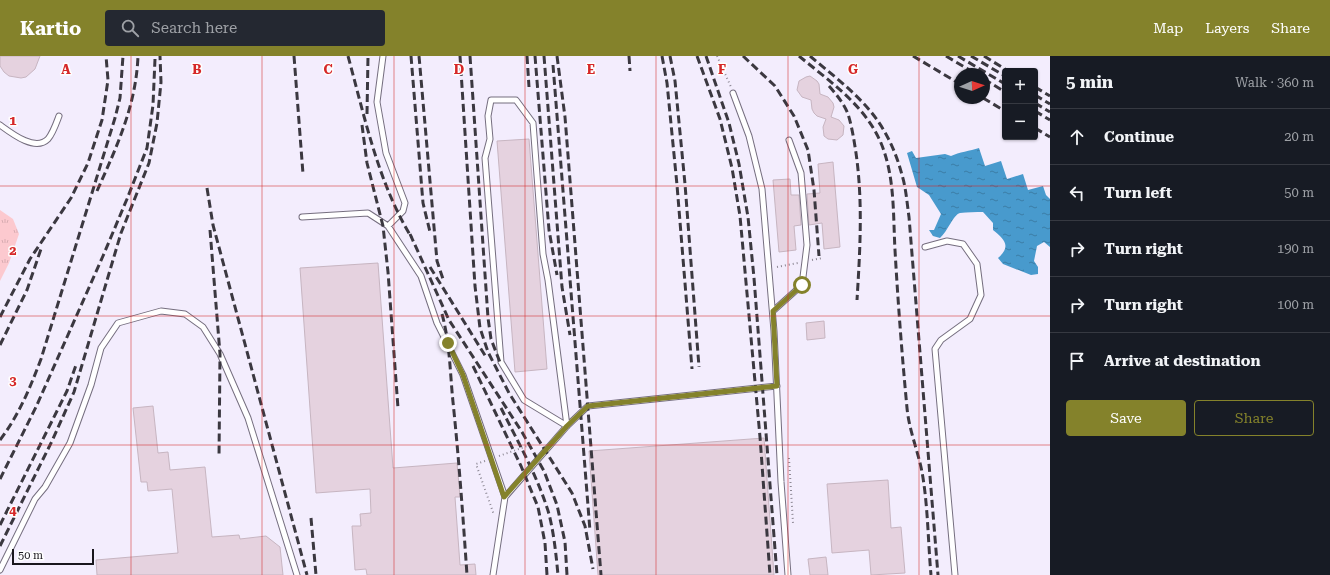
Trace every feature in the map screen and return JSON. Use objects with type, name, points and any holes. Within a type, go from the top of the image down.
[{"type":"lane","points":[[383,56],[377,102],[386,153],[405,203],[403,211],[388,226]]},
{"type":"lane","points":[[733,93],[749,136],[762,189],[773,311],[781,482],[788,575]]},
{"type":"lane","points":[[491,100],[516,100],[533,123],[543,254],[548,280],[567,426],[524,400],[501,362],[485,158],[490,139],[488,116],[491,100]]},
{"type":"lane","points":[[0,125],[13,135],[25,141],[43,143],[51,134],[59,116]]},
{"type":"lane","points":[[773,311],[802,285],[807,245],[801,173],[789,140]]},
{"type":"lane","points":[[302,217],[368,213],[388,226],[421,276],[437,323],[463,375],[504,497],[493,575]]},
{"type":"lane","points":[[925,247],[947,241],[963,244],[977,264],[981,295],[970,319],[941,340],[935,349],[955,575]]},
{"type":"lane","points":[[0,570],[35,499],[45,486],[70,443],[91,385],[101,348],[118,323],[161,311],[185,314],[203,327],[220,354],[248,418],[297,575]]},
{"type":"lane","points":[[504,497],[567,426],[588,406],[777,386]]},
{"type":"path","points":[[717,56],[733,93]]},
{"type":"path","points":[[774,267],[823,258]]},
{"type":"path","points":[[495,518],[476,464],[533,444]]},
{"type":"path","points":[[789,456],[793,523]]},
{"type":"green space","points":[[0,210],[13,219],[19,234],[9,263],[0,281]]},
{"type":"water","points":[[979,148],[985,166],[1001,161],[1007,179],[1023,174],[1028,190],[1043,186],[1046,195],[1050,199],[1050,247],[1044,242],[1037,246],[1034,261],[1038,267],[1038,274],[1031,275],[1003,264],[998,258],[1005,250],[1005,243],[993,230],[993,223],[983,212],[957,214],[940,238],[933,236],[929,230],[934,230],[941,214],[929,195],[917,187],[907,153],[912,151],[916,158],[945,154],[951,156],[957,153]]},
{"type":"building","points":[[0,56],[40,56],[35,69],[26,77],[21,78],[9,76],[4,72],[0,66]]},
{"type":"building","points":[[810,76],[819,84],[820,94],[828,97],[833,103],[834,107],[831,117],[839,120],[844,126],[843,135],[837,140],[828,139],[824,136],[823,127],[826,119],[817,116],[814,113],[811,100],[802,97],[797,90],[799,81]]},
{"type":"building","points":[[529,139],[547,369],[515,372],[497,141]]},
{"type":"building","points":[[833,162],[840,247],[824,249],[822,223],[809,225],[807,194],[820,193],[818,164]]},
{"type":"building","points":[[790,179],[791,195],[799,195],[801,225],[794,226],[796,250],[779,252],[773,180]]},
{"type":"building","points":[[378,263],[393,468],[457,463],[460,497],[455,497],[460,565],[475,564],[476,575],[367,575],[366,569],[355,570],[352,526],[361,526],[360,514],[371,513],[370,489],[316,493],[300,268]]},
{"type":"building","points":[[824,321],[825,338],[807,340],[806,323]]},
{"type":"building","points":[[153,406],[158,453],[168,452],[170,470],[205,467],[212,537],[239,535],[240,539],[266,536],[280,547],[283,575],[97,575],[96,560],[178,553],[172,489],[148,491],[147,482],[141,482],[133,408]]},
{"type":"building","points":[[764,438],[774,575],[598,575],[589,451]]},
{"type":"building","points":[[888,480],[891,528],[901,527],[905,573],[871,575],[869,550],[832,553],[827,484]]},
{"type":"building","points":[[826,557],[828,575],[810,575],[808,559]]},
{"type":"railway","points":[[0,317],[30,259],[71,198],[88,163],[102,120],[108,80],[106,56]]},
{"type":"railway","points":[[0,440],[7,431],[24,401],[41,359],[115,118],[120,98],[123,56]]},
{"type":"railway","points":[[97,191],[112,158],[129,109],[134,92],[138,56]]},
{"type":"railway","points":[[0,546],[52,441],[74,392],[121,233],[149,163],[157,123],[161,82],[160,56]]},
{"type":"railway","points":[[294,56],[303,174]]},
{"type":"railway","points":[[348,56],[381,173],[400,217],[412,238]]},
{"type":"railway","points":[[367,114],[368,56]]},
{"type":"railway","points":[[411,56],[423,203],[430,232]]},
{"type":"railway","points":[[419,56],[437,261],[444,282]]},
{"type":"railway","points":[[460,56],[475,286],[480,328],[488,352],[509,393],[572,493],[585,526],[593,569]]},
{"type":"railway","points":[[470,56],[488,318],[491,339],[501,365]]},
{"type":"railway","points":[[527,56],[529,87]]},
{"type":"railway","points":[[535,56],[549,230],[557,275]]},
{"type":"railway","points":[[544,56],[562,287],[570,335]]},
{"type":"railway","points":[[557,56],[565,117],[601,575]]},
{"type":"railway","points":[[629,56],[630,71]]},
{"type":"railway","points":[[662,56],[667,83],[677,185],[692,369]]},
{"type":"railway","points":[[670,56],[675,81],[685,184],[699,367]]},
{"type":"railway","points":[[697,56],[720,119],[732,168],[740,216],[760,437],[770,575]]},
{"type":"railway","points":[[706,56],[729,123],[739,164],[748,217],[777,575]]},
{"type":"railway","points":[[743,56],[775,86],[794,116],[808,150],[814,190],[819,256]]},
{"type":"railway","points":[[799,56],[834,84],[856,105],[874,129],[886,156],[891,182],[897,290],[907,408],[924,485],[931,575]]},
{"type":"railway","points":[[810,56],[864,104],[886,134],[900,166],[909,217],[938,575]]},
{"type":"railway","points":[[913,56],[954,80]]},
{"type":"railway","points":[[946,56],[966,68]]},
{"type":"railway","points":[[958,56],[1002,82]]},
{"type":"railway","points":[[971,56],[1002,74]]},
{"type":"railway","points":[[984,56],[1003,68]]},
{"type":"railway","points":[[0,479],[36,407],[103,256],[147,148],[153,105],[155,59]]},
{"type":"railway","points":[[553,65],[590,531]]},
{"type":"railway","points":[[990,83],[1002,90]]},
{"type":"railway","points":[[829,86],[840,100],[848,114],[856,153],[860,190],[860,245],[857,300]]},
{"type":"railway","points":[[1038,89],[1050,96]]},
{"type":"railway","points":[[1038,97],[1050,104]]},
{"type":"railway","points":[[990,102],[1002,109]]},
{"type":"railway","points":[[1037,104],[1050,112]]},
{"type":"railway","points":[[1038,113],[1050,120]]},
{"type":"railway","points":[[362,125],[367,163],[383,226],[388,272],[398,408]]},
{"type":"railway","points":[[1038,130],[1050,137]]},
{"type":"railway","points":[[207,188],[213,225],[307,575]]},
{"type":"railway","points":[[210,230],[220,354],[219,457]]},
{"type":"railway","points":[[410,234],[449,320],[522,432],[544,471],[557,505],[565,542],[567,575]]},
{"type":"railway","points":[[0,345],[27,290],[42,246]]},
{"type":"railway","points":[[430,267],[486,357]]},
{"type":"railway","points":[[442,314],[447,336],[467,575]]},
{"type":"railway","points":[[0,525],[67,391],[76,365]]},
{"type":"railway","points":[[473,366],[521,466],[538,507],[545,543],[547,575]]},
{"type":"railway","points":[[501,408],[527,460],[549,514],[556,552],[558,575]]},
{"type":"railway","points":[[311,518],[316,575]]},
{"type":"route","points":[[448,343],[463,375],[504,497],[567,426],[588,406],[755,387],[777,386],[773,311],[802,285]]}]
